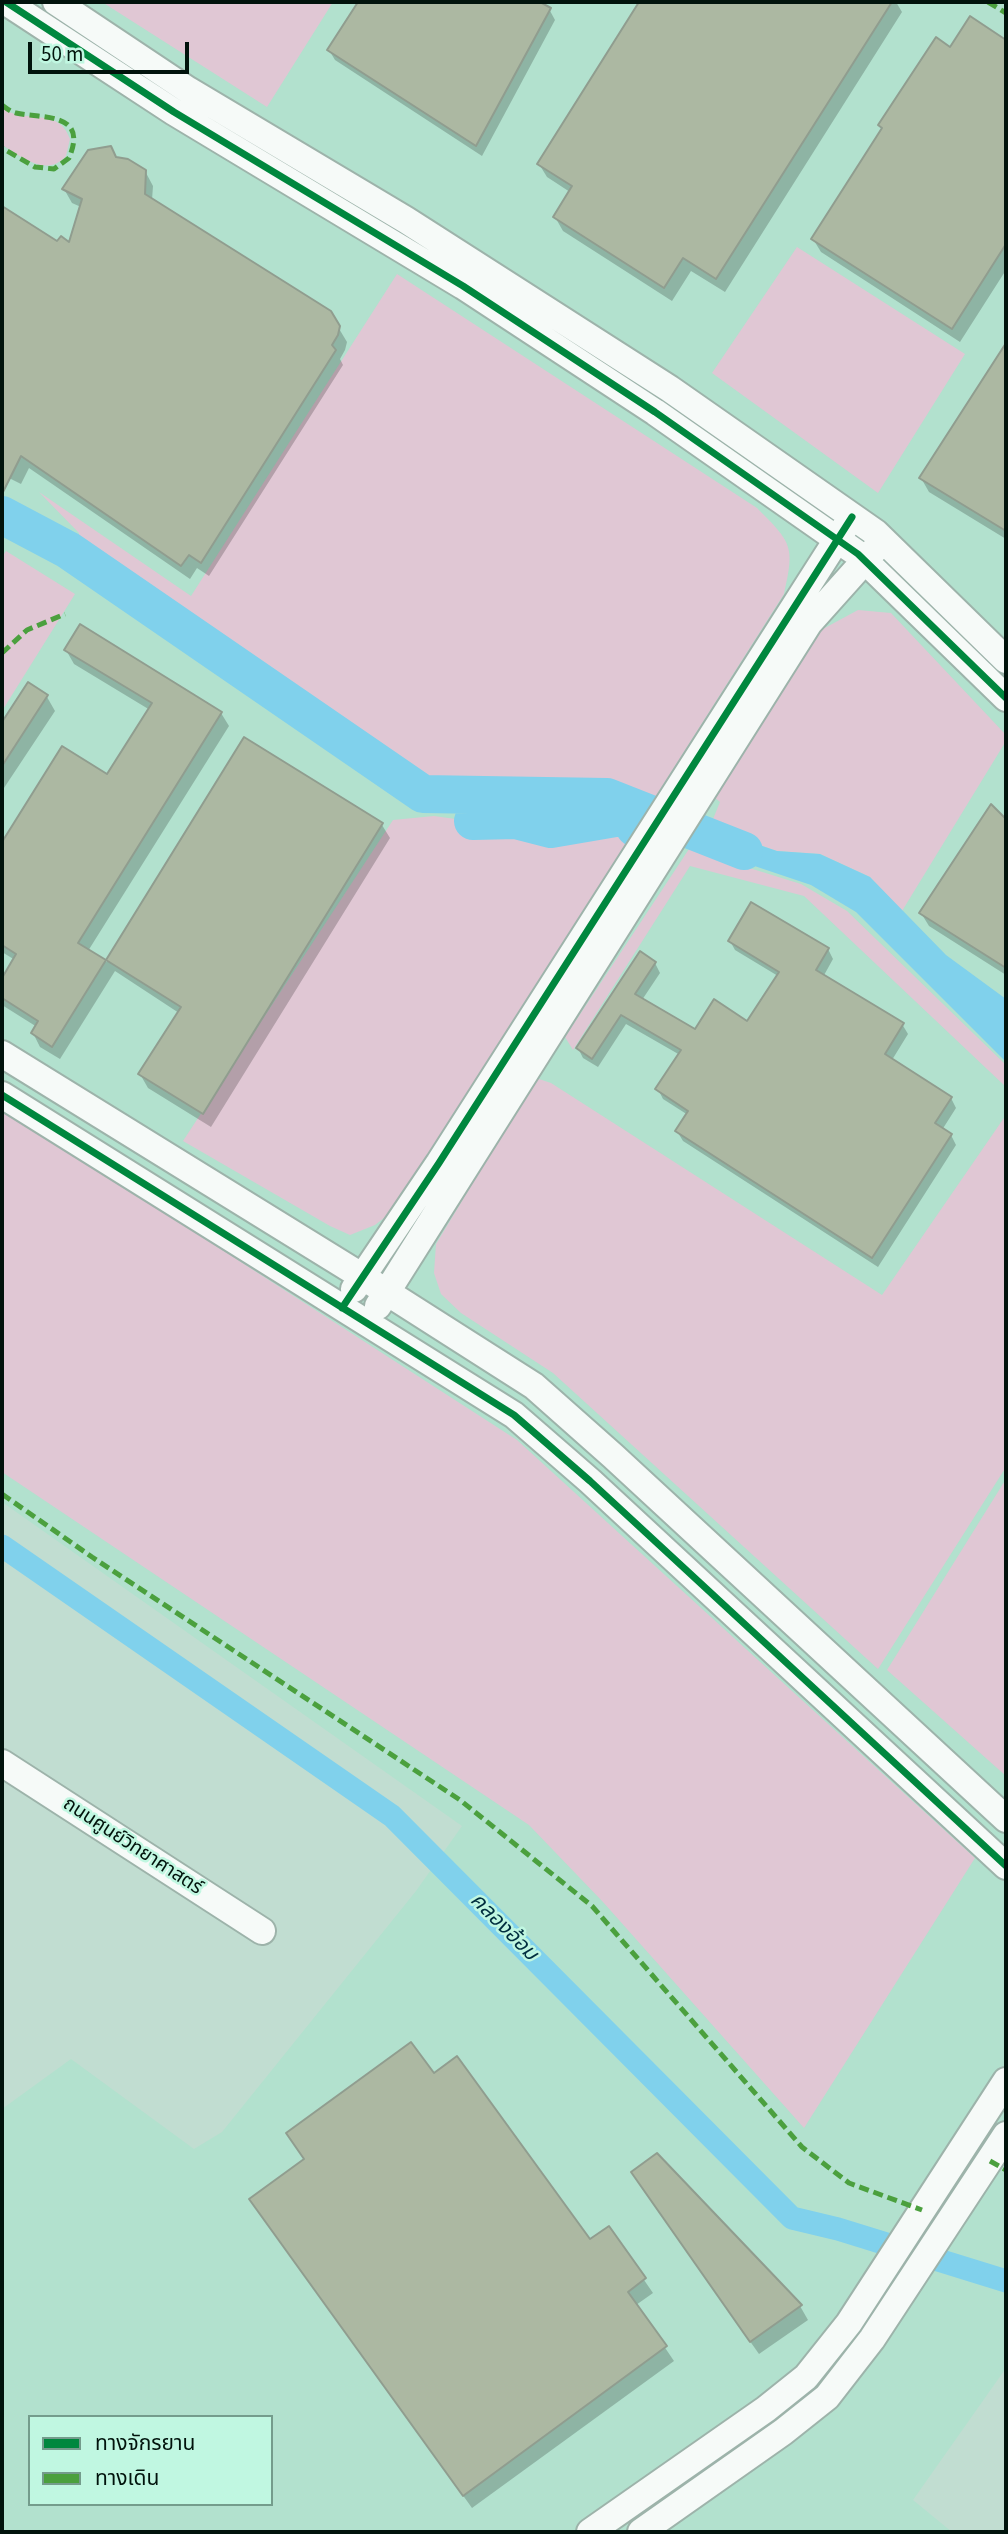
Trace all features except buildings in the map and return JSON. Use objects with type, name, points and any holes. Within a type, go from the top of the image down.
[{"type":"street","points":[[6,2],[174,112],[463,286],[655,412],[865,561],[1006,698]]},
{"type":"street","points":[[56,2],[188,90],[406,220],[670,389],[883,540],[1006,660]]},
{"type":"street","points":[[369,1323],[852,517]]},
{"type":"street","points":[[682,802],[809,623],[883,540]]},
{"type":"street","points":[[342,1308],[648,857]]},
{"type":"street","points":[[2,1054],[363,1277],[534,1387],[613,1456],[1006,1819]]},
{"type":"street","points":[[2,1095],[514,1415],[590,1481],[1006,1866]]},
{"type":"street","name":"ถนนศูนย์วิทยาศาสตร์","points":[[2,1763],[262,1931]]},
{"type":"street","points":[[590,2532],[766,2410],[806,2376],[849,2323],[1006,2081]]},
{"type":"street","points":[[642,2532],[783,2432],[827,2397],[872,2339],[1006,2136]]},
{"type":"shaded area","points":[[2,2],[1006,2],[1006,2368],[913,2500],[952,2532],[2,2532],[2,2109],[71,2059],[194,2149],[222,2132],[416,1891],[462,1826],[2,1502]]},
{"type":"shaded area","points":[[102,2],[333,2],[267,107]]},
{"type":"shaded area","points":[[2,108],[11,113],[50,119],[58,123],[70,139],[66,156],[51,165],[42,165],[26,160],[2,145]]},
{"type":"shaded area","points":[[797,247],[965,354],[878,493],[712,373]]},
{"type":"shaded area","points":[[397,274],[757,508],[778,529],[788,546],[790,555],[784,594],[654,799],[633,793],[620,783],[432,786],[78,557],[79,533],[39,492],[191,596]]},
{"type":"shaded area","points":[[6,551],[75,594],[2,711],[2,557]]},
{"type":"shaded area","points":[[858,610],[891,613],[1006,735],[1006,741],[902,911],[870,877],[820,854],[777,851],[736,837],[711,824],[720,802],[715,798],[821,630]]},
{"type":"shaded area","points":[[434,816],[477,822],[516,820],[551,829],[624,818],[634,831],[398,1207],[375,1225],[350,1235],[183,1141],[393,820]]},
{"type":"shaded area","points":[[691,846],[730,862],[801,884],[847,911],[1006,1065],[1006,1087],[804,896],[690,866],[573,1050],[565,1037]]},
{"type":"shaded area","points":[[536,1078],[551,1083],[882,1295],[1006,1115],[1006,1467],[878,1669],[553,1373],[461,1313],[441,1294],[434,1273],[436,1244]]},
{"type":"shaded area","points":[[2,1108],[517,1440],[975,1858],[804,2128],[603,1902],[529,1825],[2,1472]]},
{"type":"shaded area","points":[[1006,1479],[1006,1776],[887,1670]]},
{"type":"water","points":[[706,818],[736,837],[777,851],[820,854],[870,877],[946,955],[1006,999],[1006,1062],[856,912],[811,885],[689,844]]},
{"type":"waterway","points":[[2,515],[68,550],[423,794],[607,797],[744,851]]},
{"type":"waterway","points":[[473,821],[516,820],[551,829],[627,816],[635,828]]},
{"type":"waterway","name":"คลองอ้อม","points":[[2,1546],[392,1816],[792,2218],[838,2229],[1006,2281]]},
{"type":"marked path","points":[[988,2],[1006,13]]},
{"type":"marked path","points":[[2,105],[16,113],[59,120],[73,132],[69,158],[54,169],[35,167],[2,148]]},
{"type":"marked path","points":[[2,653],[27,630],[65,614]]},
{"type":"marked path","points":[[2,1494],[92,1557],[460,1800],[592,1906],[802,2147],[849,2183],[922,2210]]},
{"type":"marked path","points":[[990,2161],[1006,2170]]},
{"type":"cycle path","points":[[6,2],[174,112],[463,286],[655,412],[858,554],[1006,698]]},
{"type":"cycle path","points":[[342,1308],[439,1163],[852,517]]},
{"type":"cycle path","points":[[2,1095],[514,1415],[590,1481],[1006,1866]]}]
